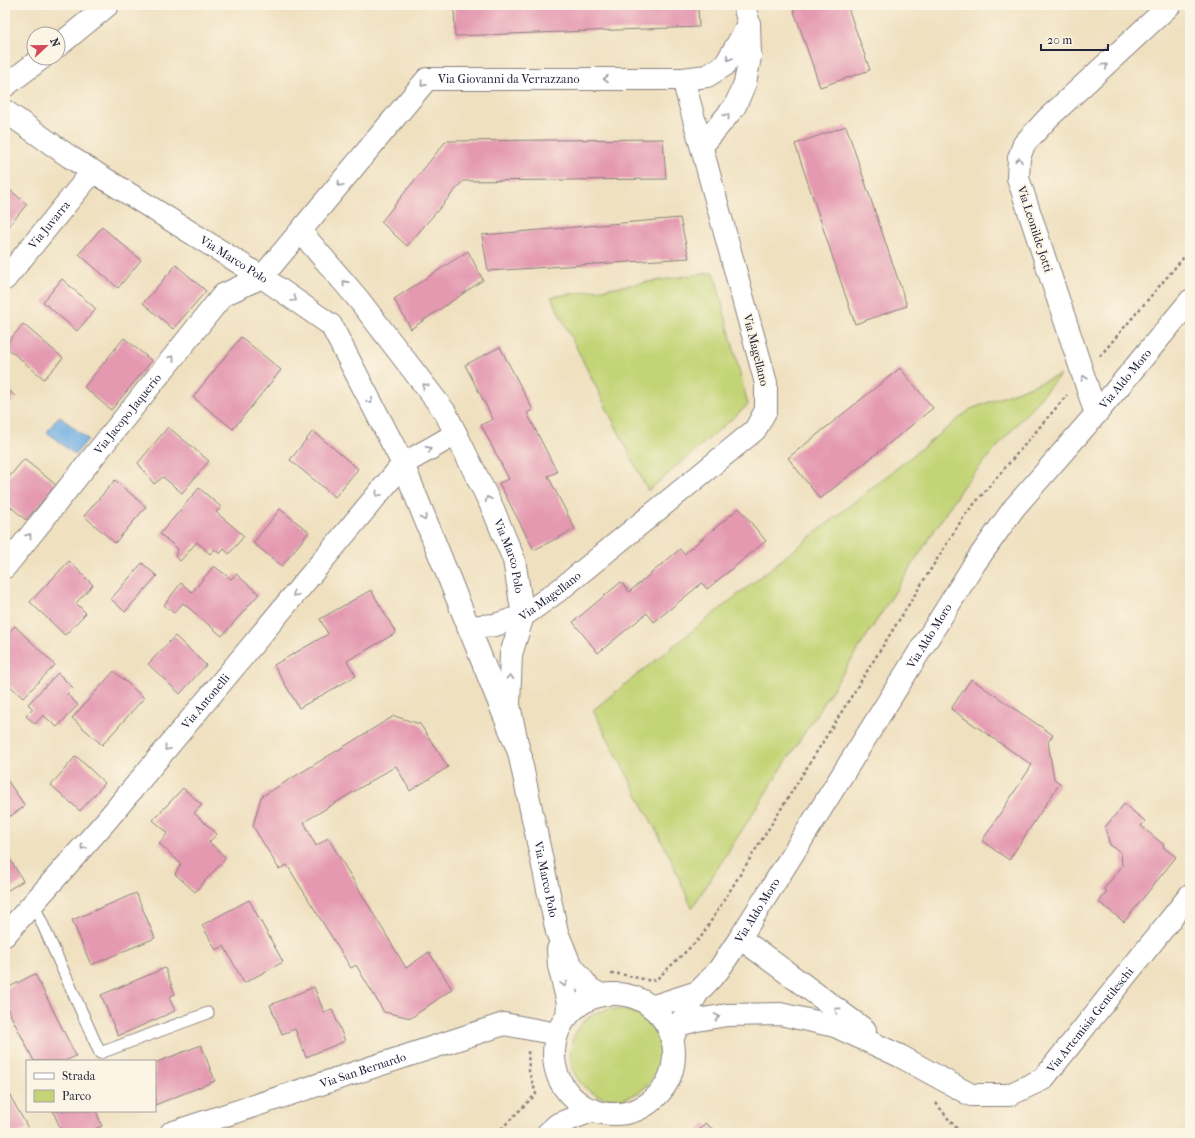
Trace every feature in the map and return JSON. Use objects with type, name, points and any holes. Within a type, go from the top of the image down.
[{"type":"street","points":[[66,39],[108,5]]},
{"type":"street","name":"Via Leonilde Jotti","points":[[1096,414],[1018,178],[1018,158],[1024,144],[1048,118],[1170,5]]},
{"type":"street","points":[[702,146],[735,106],[745,83],[750,57],[746,15]]},
{"type":"street","name":"Via Giovanni da Verrazzano","points":[[262,277],[427,79],[683,79],[707,76],[725,65],[746,15]]},
{"type":"street","points":[[5,86],[31,66]]},
{"type":"street","name":"Via Magellano","points":[[468,627],[495,625],[523,616],[562,588],[756,430],[766,410],[766,383],[683,79]]},
{"type":"street","name":"Via Marco Polo","points":[[5,111],[70,157],[262,277],[331,325],[403,464],[521,757]]},
{"type":"street","name":"Via Juvarra","points":[[5,279],[93,170]]},
{"type":"street","name":"Via Marco Polo","points":[[299,234],[307,239],[359,300],[445,412],[493,509],[514,560],[523,616],[511,654],[509,705],[557,932],[559,966],[568,1003],[562,1025]]},
{"type":"street","name":"Via Jacopo Jaquerio","points":[[5,567],[223,295],[262,277]]},
{"type":"street","name":"Via Aldo Moro","points":[[676,1032],[698,992],[718,971],[740,938],[975,563],[1014,508],[1096,414],[1190,302]]},
{"type":"street","points":[[403,464],[456,434]]},
{"type":"street","name":"Via Antonelli","points":[[5,935],[106,821],[403,464]]},
{"type":"street","name":"Via Artemisia Gentileschi","points":[[900,1056],[971,1095],[1009,1095],[1043,1079],[1190,895]]},
{"type":"street","name":"Via Marco Polo","points":[[557,932],[569,962],[590,989],[601,995]]},
{"type":"street","points":[[740,938],[900,1056]]},
{"type":"street","name":"Via Aldo Moro","points":[[651,1007],[698,992]]},
{"type":"street","points":[[618,994],[635,998],[651,1007],[663,1019],[668,1028],[676,1032],[674,1057],[670,1075],[661,1091],[647,1104],[630,1112],[612,1114],[594,1110],[577,1101],[564,1088],[556,1071],[554,1053],[562,1025],[582,1003],[601,995],[618,994]]},
{"type":"street","points":[[676,1032],[697,1020],[727,1015],[780,1014],[835,1026],[900,1056]]},
{"type":"street","name":"Via San Bernardo","points":[[171,1133],[504,1024],[562,1025]]},
{"type":"street","points":[[553,1129],[564,1088]]},
{"type":"street","points":[[553,1129],[594,1110]]},
{"type":"lane","points":[[33,903],[100,1053],[208,1013]]},
{"type":"path","points":[[583,980],[600,975],[620,974],[652,981],[658,978],[701,937],[752,855]]},
{"type":"path","points":[[497,1133],[536,1094]]},
{"type":"green space","points":[[714,272],[748,405],[648,491],[551,297]]},
{"type":"green space","points":[[1060,375],[963,486],[692,908],[670,857],[593,710],[971,409]]},
{"type":"green space","points":[[615,1009],[632,1013],[647,1022],[656,1037],[660,1054],[656,1071],[647,1086],[632,1095],[615,1099],[598,1095],[583,1086],[574,1071],[570,1054],[574,1037],[583,1022],[598,1013]]},
{"type":"water","points":[[59,416],[88,439],[75,455],[47,432]]},
{"type":"building","points":[[454,5],[698,5],[699,27],[455,36]]},
{"type":"building","points":[[792,5],[847,5],[870,70],[820,87]]},
{"type":"building","points":[[846,126],[907,306],[855,324],[795,144]]},
{"type":"building","points":[[663,139],[666,179],[463,181],[407,246],[381,222],[446,141]]},
{"type":"building","points":[[5,186],[27,204],[5,231]]},
{"type":"building","points":[[680,218],[689,258],[488,271],[482,235]]},
{"type":"building","points":[[102,227],[141,260],[118,288],[79,254]]},
{"type":"building","points":[[468,251],[483,280],[411,329],[394,299]]},
{"type":"building","points":[[176,265],[206,291],[173,329],[143,303]]},
{"type":"building","points":[[62,279],[96,309],[77,331],[43,302]]},
{"type":"building","points":[[23,324],[63,358],[44,379],[5,346]]},
{"type":"building","points":[[241,337],[281,370],[233,429],[193,397]]},
{"type":"building","points":[[124,338],[152,361],[111,410],[84,387]]},
{"type":"building","points":[[500,347],[533,410],[527,413],[557,472],[548,476],[575,529],[534,550],[499,483],[509,479],[481,425],[493,419],[465,365]]},
{"type":"building","points":[[900,368],[933,408],[820,499],[788,458]]},
{"type":"building","points":[[5,387],[15,396],[5,407]]},
{"type":"building","points":[[168,427],[209,461],[182,493],[163,477],[154,484],[138,463]]},
{"type":"building","points":[[313,431],[358,469],[335,497],[290,460]]},
{"type":"building","points":[[24,459],[56,485],[26,520],[5,502],[5,482]]},
{"type":"building","points":[[115,480],[146,507],[115,543],[84,516]]},
{"type":"building","points":[[199,488],[221,507],[216,512],[244,536],[229,554],[224,549],[220,554],[214,549],[210,554],[197,542],[180,561],[175,556],[178,549],[160,534]]},
{"type":"building","points":[[739,508],[766,541],[707,589],[702,583],[654,622],[647,613],[598,653],[573,622],[621,582],[629,592],[680,549],[684,554]]},
{"type":"building","points":[[280,509],[309,532],[282,566],[253,543]]},
{"type":"building","points":[[69,561],[93,585],[76,603],[86,613],[65,635],[30,602]]},
{"type":"building","points":[[142,563],[157,576],[125,612],[111,599]]},
{"type":"building","points":[[214,566],[231,579],[236,574],[259,594],[222,636],[183,603],[174,613],[164,605],[181,583],[192,592]]},
{"type":"building","points":[[371,590],[396,633],[347,661],[356,676],[299,708],[274,665],[328,634],[320,619]]},
{"type":"building","points":[[15,626],[55,665],[23,698],[5,681],[5,636]]},
{"type":"building","points":[[175,636],[206,665],[180,694],[148,664]]},
{"type":"building","points":[[114,671],[144,698],[102,745],[72,718]]},
{"type":"building","points":[[58,673],[73,688],[67,694],[78,705],[57,727],[43,715],[35,724],[26,716],[33,709],[28,704]]},
{"type":"building","points":[[971,679],[1053,735],[1048,742],[1054,779],[1060,783],[1009,860],[982,841],[1032,765],[951,709]]},
{"type":"building","points":[[394,716],[420,724],[448,767],[410,791],[396,766],[304,822],[316,846],[328,838],[406,968],[429,952],[452,989],[411,1018],[384,1012],[356,965],[351,968],[287,865],[279,869],[253,826],[261,797]]},
{"type":"building","points":[[76,756],[105,783],[80,811],[51,785]]},
{"type":"building","points":[[5,777],[25,806],[5,820]]},
{"type":"building","points":[[183,788],[202,805],[194,813],[217,834],[209,842],[226,858],[195,892],[175,874],[181,864],[159,843],[168,833],[153,820]]},
{"type":"building","points":[[1124,804],[1145,821],[1141,826],[1176,857],[1124,922],[1099,902],[1107,892],[1104,889],[1122,866],[1121,852],[1110,845],[1105,827]]},
{"type":"building","points":[[5,850],[23,881],[5,892]]},
{"type":"building","points":[[136,893],[155,938],[91,965],[72,920]]},
{"type":"building","points":[[249,900],[283,962],[244,983],[224,946],[216,950],[202,925]]},
{"type":"building","points":[[165,968],[175,994],[169,997],[175,1011],[118,1036],[101,995]]},
{"type":"building","points":[[35,974],[76,1056],[67,1060],[33,1060],[5,1004],[5,989]]},
{"type":"building","points":[[314,987],[324,1012],[332,1009],[345,1041],[306,1057],[295,1029],[282,1034],[270,1005]]},
{"type":"building","points":[[201,1045],[215,1081],[156,1105],[156,1063]]},
{"type":"building","points":[[9,1094],[28,1128],[19,1133],[5,1133],[5,1096]]},
{"type":"building","points":[[53,1112],[96,1112],[102,1126],[84,1133],[62,1133]]},
{"type":"building","points":[[705,1123],[718,1133],[697,1133]]}]
